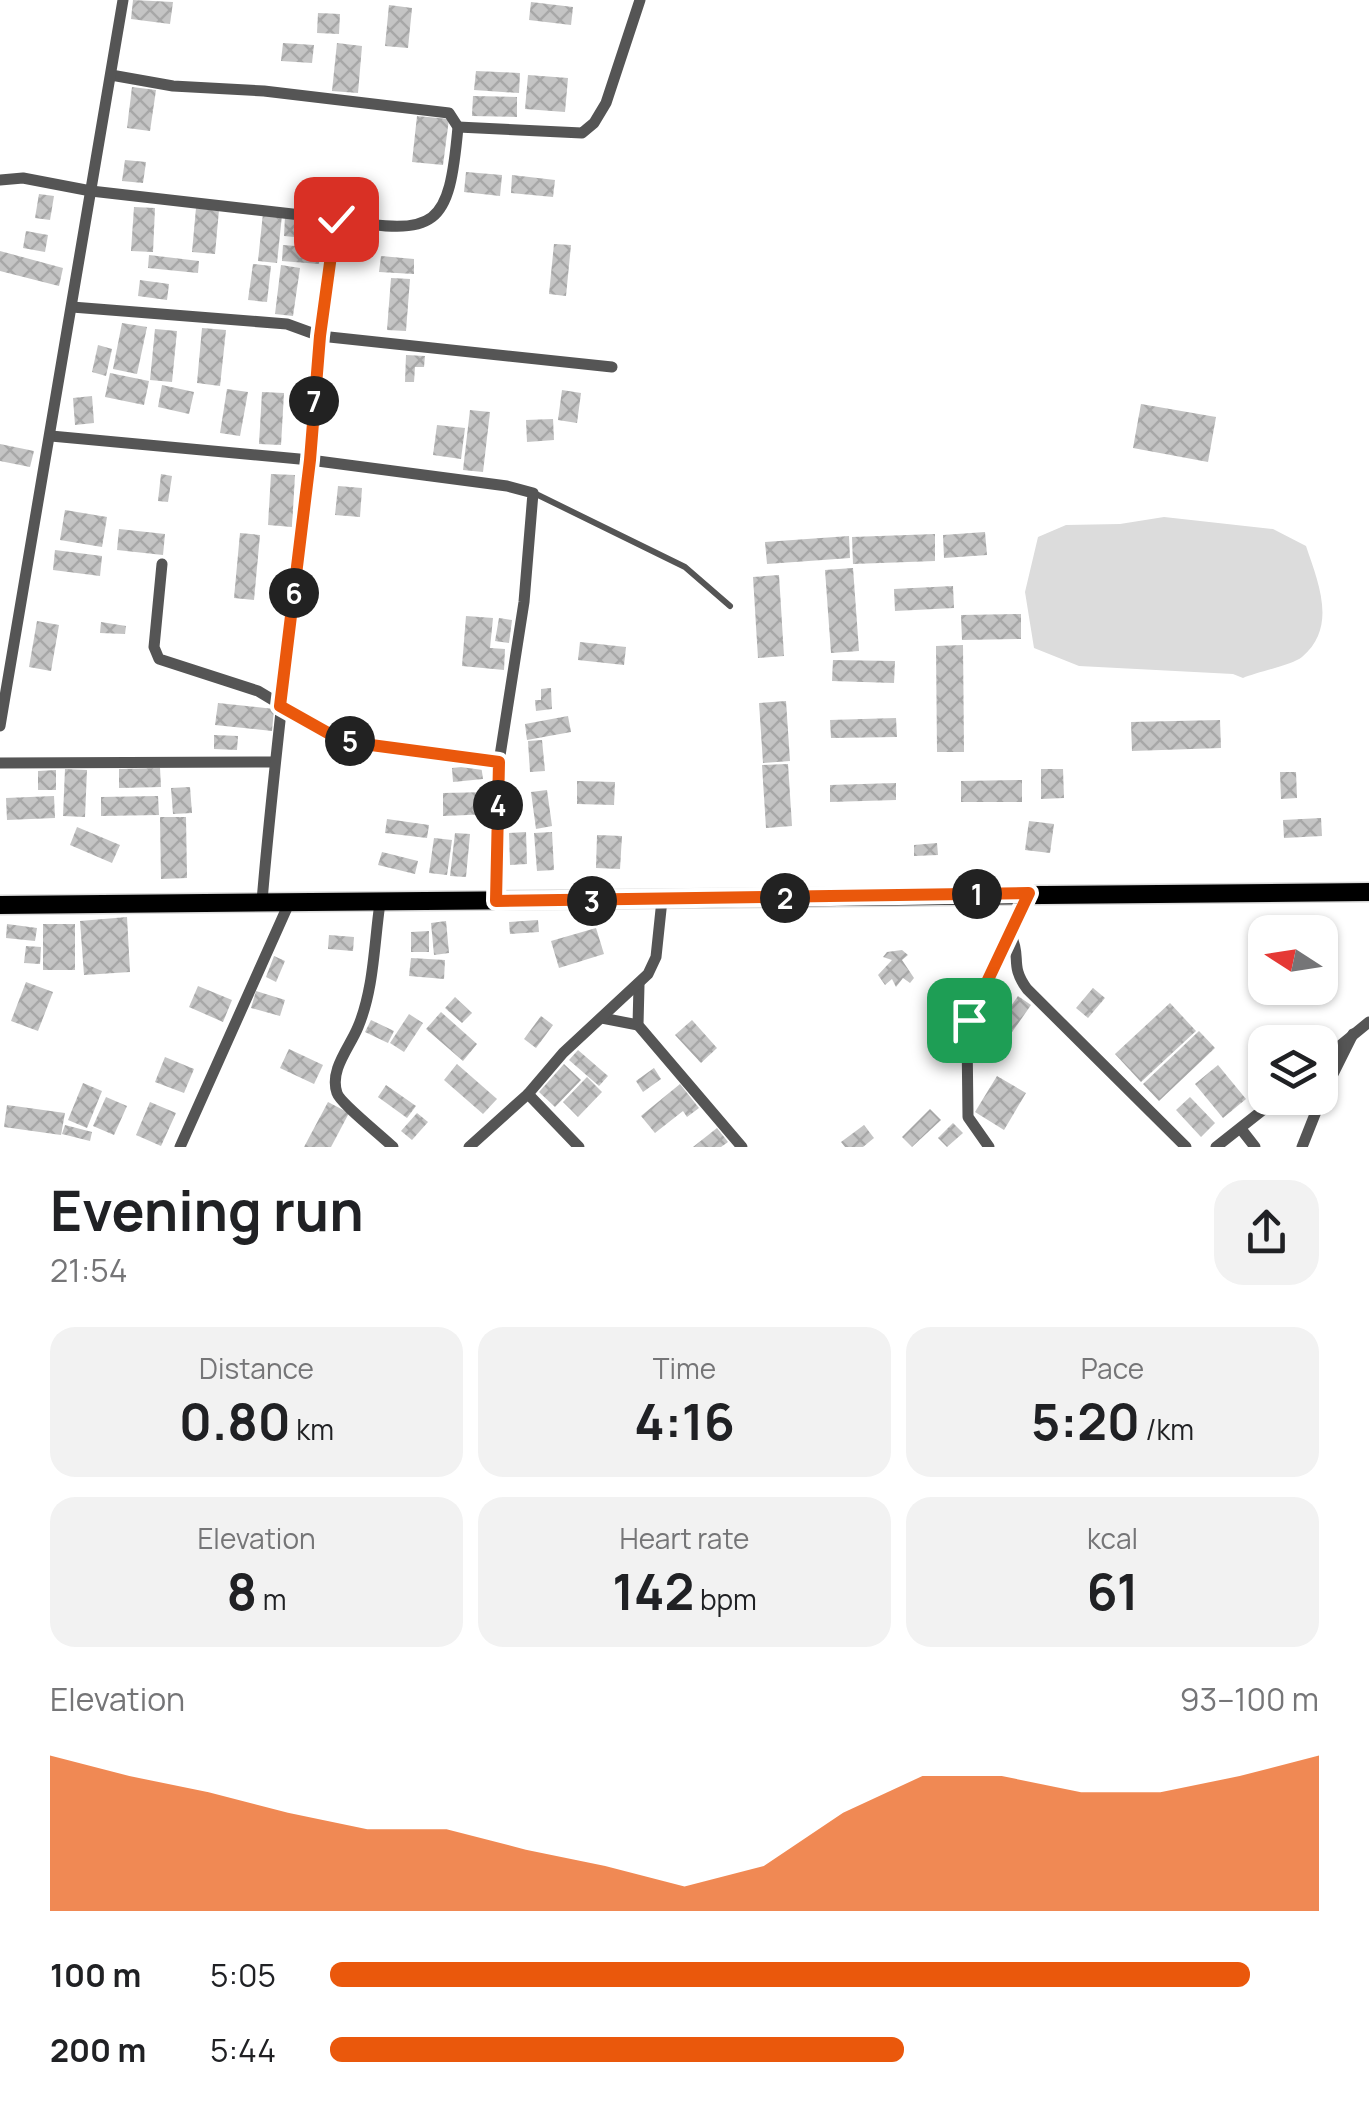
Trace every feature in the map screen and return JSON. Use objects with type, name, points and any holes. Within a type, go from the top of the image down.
[{"type":"main road","points":[[0,904],[1369,892]]},
{"type":"street","points":[[0,726],[123,0]]},
{"type":"street","points":[[458,127],[582,133],[588,129],[606,103],[640,0]]},
{"type":"street","points":[[0,180],[23,178],[90,192],[390,227],[432,218],[445,204],[452,185],[458,127],[450,113],[264,91],[205,90],[110,75]]},
{"type":"street","points":[[262,901],[320,336],[336,219]]},
{"type":"street","points":[[72,307],[287,324],[320,336],[612,367]]},
{"type":"street","points":[[51,436],[310,460],[533,492],[524,602],[499,762],[496,901]]},
{"type":"street","points":[[162,564],[154,647],[160,659],[258,692],[328,733],[356,743],[499,762]]},
{"type":"street","points":[[0,763],[274,762]]},
{"type":"street","points":[[989,1147],[968,1117],[966,1033],[975,1003],[1029,893]]},
{"type":"street","points":[[469,1147],[638,985],[656,957],[662,900]]},
{"type":"street","points":[[180,1147],[290,902]]},
{"type":"street","points":[[380,903],[367,999],[358,1028],[339,1064],[336,1086],[345,1105],[393,1147]]},
{"type":"street","points":[[1011,936],[1016,945],[1017,976],[1186,1147]]},
{"type":"street","points":[[638,985],[638,1025]]},
{"type":"street","points":[[602,1018],[638,1025],[742,1147]]},
{"type":"street","points":[[1338,1047],[1369,1022]]},
{"type":"street","points":[[1302,1147],[1353,1034]]},
{"type":"street","points":[[528,1094],[579,1147]]},
{"type":"street","points":[[1216,1147],[1258,1115]]},
{"type":"street","points":[[1241,1129],[1255,1147]]},
{"type":"lane","points":[[533,492],[685,567],[730,606]]},
{"type":"shaded area","points":[[1164,517],[1273,529],[1306,546],[1320,589],[1322,618],[1320,632],[1302,657],[1243,678],[1233,674],[1079,666],[1034,648],[1025,592],[1038,537],[1066,525],[1120,524]]},
{"type":"building","points":[[133,0],[173,2],[170,24],[131,19]]},
{"type":"building","points":[[531,2],[573,7],[571,25],[529,20]]},
{"type":"building","points":[[389,5],[412,8],[408,48],[385,46]]},
{"type":"building","points":[[318,13],[340,14],[339,34],[317,33]]},
{"type":"building","points":[[283,43],[314,45],[312,63],[281,61]]},
{"type":"building","points":[[337,43],[362,46],[358,93],[332,91]]},
{"type":"building","points":[[476,71],[520,73],[519,93],[474,90]]},
{"type":"building","points":[[528,75],[568,78],[565,112],[525,109]]},
{"type":"building","points":[[132,87],[156,90],[150,131],[127,128]]},
{"type":"building","points":[[473,96],[517,97],[517,117],[472,116]]},
{"type":"building","points":[[417,116],[449,119],[443,165],[412,162]]},
{"type":"building","points":[[125,160],[146,162],[143,183],[122,181]]},
{"type":"building","points":[[466,172],[502,175],[500,196],[464,192]]},
{"type":"building","points":[[512,175],[555,180],[553,197],[511,193]]},
{"type":"building","points":[[39,194],[54,196],[50,220],[35,218]]},
{"type":"building","points":[[134,207],[155,208],[153,252],[131,251]]},
{"type":"building","points":[[196,208],[219,210],[215,254],[192,252]]},
{"type":"building","points":[[263,213],[282,215],[277,263],[258,261]]},
{"type":"building","points":[[285,217],[317,219],[315,239],[284,236]]},
{"type":"building","points":[[26,231],[48,235],[45,252],[23,248]]},
{"type":"building","points":[[554,244],[571,245],[566,296],[549,294]]},
{"type":"building","points":[[283,245],[321,248],[319,264],[282,261]]},
{"type":"building","points":[[0,251],[63,268],[59,286],[0,271]]},
{"type":"building","points":[[149,255],[199,261],[198,273],[148,268]]},
{"type":"building","points":[[381,256],[414,259],[414,274],[379,272]]},
{"type":"building","points":[[253,264],[271,266],[267,302],[248,300]]},
{"type":"building","points":[[281,265],[300,268],[293,316],[275,314]]},
{"type":"building","points":[[391,278],[410,279],[406,331],[387,330]]},
{"type":"building","points":[[140,280],[169,284],[167,300],[138,296]]},
{"type":"building","points":[[122,323],[147,327],[137,374],[113,369]]},
{"type":"building","points":[[202,328],[226,330],[220,386],[197,383]]},
{"type":"building","points":[[155,329],[177,331],[172,382],[150,380]]},
{"type":"building","points":[[98,345],[112,349],[106,376],[92,372]]},
{"type":"building","points":[[406,355],[425,356],[424,367],[415,367],[414,382],[405,382]]},
{"type":"building","points":[[110,373],[149,381],[144,405],[105,397]]},
{"type":"building","points":[[162,385],[194,392],[189,414],[158,407]]},
{"type":"building","points":[[227,389],[248,392],[240,436],[220,433]]},
{"type":"building","points":[[562,390],[581,393],[577,423],[558,420]]},
{"type":"building","points":[[262,392],[284,393],[281,445],[259,444]]},
{"type":"building","points":[[92,396],[94,423],[75,425],[73,398]]},
{"type":"building","points":[[1141,404],[1216,417],[1208,462],[1133,448]]},
{"type":"building","points":[[470,410],[490,412],[483,472],[463,470]]},
{"type":"building","points":[[553,419],[554,440],[527,442],[526,420]]},
{"type":"building","points":[[437,425],[465,428],[461,459],[433,455]]},
{"type":"building","points":[[0,444],[34,451],[30,467],[0,461]]},
{"type":"building","points":[[161,474],[172,476],[168,502],[158,501]]},
{"type":"building","points":[[271,474],[295,475],[292,527],[268,525]]},
{"type":"building","points":[[338,486],[362,488],[360,517],[335,515]]},
{"type":"building","points":[[65,510],[107,517],[102,547],[60,540]]},
{"type":"building","points":[[119,529],[165,534],[163,555],[117,550]]},
{"type":"building","points":[[985,532],[987,555],[944,558],[943,535]]},
{"type":"building","points":[[240,533],[260,535],[254,600],[234,598]]},
{"type":"building","points":[[935,534],[935,561],[853,564],[852,537]]},
{"type":"building","points":[[849,536],[850,558],[767,564],[765,542]]},
{"type":"building","points":[[55,550],[102,556],[100,576],[53,570]]},
{"type":"building","points":[[853,568],[859,651],[831,653],[825,570]]},
{"type":"building","points":[[779,575],[784,656],[758,658],[753,577]]},
{"type":"building","points":[[953,586],[954,608],[895,611],[894,589]]},
{"type":"building","points":[[1021,614],[1021,639],[962,640],[961,615]]},
{"type":"building","points":[[466,616],[493,618],[490,648],[505,649],[504,670],[462,666]]},
{"type":"building","points":[[499,618],[512,620],[509,643],[495,641]]},
{"type":"building","points":[[37,621],[59,625],[51,671],[29,667]]},
{"type":"building","points":[[101,622],[126,626],[125,634],[100,633]]},
{"type":"building","points":[[580,642],[626,647],[624,665],[578,660]]},
{"type":"building","points":[[963,645],[964,752],[937,752],[936,646]]},
{"type":"building","points":[[833,660],[895,661],[894,683],[832,681]]},
{"type":"building","points":[[551,688],[552,709],[536,711],[535,700],[541,700],[541,689]]},
{"type":"building","points":[[786,701],[790,761],[763,763],[759,703]]},
{"type":"building","points":[[218,703],[274,709],[272,731],[215,725]]},
{"type":"building","points":[[568,716],[571,732],[527,740],[525,724]]},
{"type":"building","points":[[896,718],[897,737],[831,738],[830,720]]},
{"type":"building","points":[[1220,720],[1221,748],[1132,751],[1131,722]]},
{"type":"building","points":[[214,735],[238,736],[237,750],[214,749]]},
{"type":"building","points":[[542,740],[545,771],[530,772],[528,741]]},
{"type":"building","points":[[788,764],[792,826],[766,828],[762,765]]},
{"type":"building","points":[[481,765],[483,779],[453,782],[452,768]]},
{"type":"building","points":[[160,768],[161,787],[119,788],[119,769]]},
{"type":"building","points":[[65,769],[87,770],[85,817],[63,816]]},
{"type":"building","points":[[1041,769],[1063,769],[1064,798],[1041,799]]},
{"type":"building","points":[[56,770],[56,790],[38,790],[38,771]]},
{"type":"building","points":[[1280,772],[1296,772],[1297,798],[1281,799]]},
{"type":"building","points":[[1022,780],[1022,802],[961,802],[961,781]]},
{"type":"building","points":[[577,781],[615,782],[614,805],[577,804]]},
{"type":"building","points":[[896,783],[896,800],[830,802],[830,785]]},
{"type":"building","points":[[190,787],[192,813],[173,814],[171,788]]},
{"type":"building","points":[[547,790],[552,826],[536,829],[531,792]]},
{"type":"building","points":[[491,792],[492,814],[443,816],[443,793]]},
{"type":"building","points":[[54,796],[55,818],[7,820],[6,798]]},
{"type":"building","points":[[158,796],[159,815],[101,816],[101,797]]},
{"type":"building","points":[[160,817],[186,817],[187,878],[161,879]]},
{"type":"building","points":[[1321,818],[1322,836],[1284,838],[1283,820]]},
{"type":"building","points":[[387,819],[429,825],[427,838],[385,833]]},
{"type":"building","points":[[1029,821],[1054,824],[1050,853],[1025,850]]},
{"type":"building","points":[[77,827],[120,845],[112,863],[70,845]]},
{"type":"building","points":[[526,832],[527,864],[510,865],[509,833]]},
{"type":"building","points":[[552,832],[554,870],[537,871],[534,833]]},
{"type":"building","points":[[455,833],[470,834],[466,877],[450,876]]},
{"type":"building","points":[[597,835],[622,836],[620,869],[596,868]]},
{"type":"building","points":[[434,838],[452,840],[447,875],[429,873]]},
{"type":"building","points":[[937,843],[938,855],[914,856],[914,845]]},
{"type":"building","points":[[382,852],[418,861],[415,874],[378,865]]},
{"type":"building","points":[[127,917],[130,972],[84,975],[80,921]]},
{"type":"building","points":[[538,920],[539,932],[510,934],[509,922]]},
{"type":"building","points":[[446,921],[449,953],[434,955],[431,923]]},
{"type":"building","points":[[7,924],[37,928],[35,941],[6,938]]},
{"type":"building","points":[[43,924],[75,924],[75,970],[43,970]]},
{"type":"building","points":[[596,928],[604,954],[559,968],[551,941]]},
{"type":"building","points":[[429,931],[429,952],[411,952],[411,932]]},
{"type":"building","points":[[329,935],[354,937],[353,951],[328,949]]},
{"type":"building","points":[[26,946],[41,947],[40,964],[24,963]]},
{"type":"building","points":[[902,950],[908,955],[902,960],[914,978],[910,983],[903,978],[896,987],[892,979],[885,985],[878,975],[892,960],[883,957],[887,952]]},
{"type":"building","points":[[274,956],[285,961],[276,982],[266,977]]},
{"type":"building","points":[[411,958],[445,960],[444,979],[409,976]]},
{"type":"building","points":[[26,982],[53,992],[38,1031],[11,1021]]},
{"type":"building","points":[[1003,985],[1010,989],[995,1017],[988,1013]]},
{"type":"building","points":[[198,986],[232,1000],[223,1022],[189,1007]]},
{"type":"building","points":[[1093,988],[1105,998],[1088,1018],[1076,1008]]},
{"type":"building","points":[[256,991],[285,1000],[280,1016],[251,1008]]},
{"type":"building","points":[[1018,996],[1031,1005],[1010,1035],[997,1026]]},
{"type":"building","points":[[455,997],[472,1013],[462,1023],[445,1008]]},
{"type":"building","points":[[1170,1003],[1196,1031],[1141,1082],[1115,1054]]},
{"type":"building","points":[[441,1012],[477,1044],[463,1061],[426,1029]]},
{"type":"building","points":[[409,1014],[423,1023],[404,1052],[390,1043]]},
{"type":"building","points":[[541,1016],[553,1025],[536,1048],[524,1039]]},
{"type":"building","points":[[371,1020],[394,1031],[388,1043],[365,1032]]},
{"type":"building","points":[[692,1020],[717,1048],[701,1063],[675,1035]]},
{"type":"building","points":[[1199,1031],[1215,1048],[1159,1101],[1143,1084]]},
{"type":"building","points":[[289,1049],[323,1065],[314,1084],[280,1068]]},
{"type":"building","points":[[578,1050],[608,1076],[599,1086],[569,1060]]},
{"type":"building","points":[[165,1057],[194,1069],[184,1093],[155,1082]]},
{"type":"building","points":[[457,1064],[497,1099],[483,1114],[444,1080]]},
{"type":"building","points":[[564,1064],[581,1080],[555,1107],[539,1092]]},
{"type":"building","points":[[1218,1065],[1246,1099],[1223,1118],[1195,1084]]},
{"type":"building","points":[[654,1068],[661,1079],[643,1092],[636,1081]]},
{"type":"building","points":[[997,1076],[1026,1093],[1004,1130],[975,1112]]},
{"type":"building","points":[[587,1077],[602,1092],[578,1117],[563,1102]]},
{"type":"building","points":[[83,1083],[102,1091],[87,1128],[68,1120]]},
{"type":"building","points":[[680,1084],[699,1108],[687,1117],[683,1111],[655,1133],[641,1116]]},
{"type":"building","points":[[386,1085],[416,1106],[407,1118],[378,1097]]},
{"type":"building","points":[[106,1097],[127,1106],[114,1135],[93,1126]]},
{"type":"building","points":[[1190,1097],[1215,1123],[1201,1137],[1176,1110]]},
{"type":"building","points":[[150,1102],[176,1113],[161,1146],[136,1135]]},
{"type":"building","points":[[328,1102],[349,1113],[331,1147],[304,1147]]},
{"type":"building","points":[[7,1105],[65,1113],[61,1135],[4,1127]]},
{"type":"building","points":[[930,1109],[941,1120],[912,1147],[902,1137]]},
{"type":"building","points":[[417,1113],[428,1122],[412,1140],[401,1131]]},
{"type":"building","points":[[953,1123],[963,1133],[947,1147],[938,1138]]},
{"type":"building","points":[[65,1125],[92,1132],[90,1141],[62,1134]]},
{"type":"building","points":[[864,1125],[874,1138],[863,1147],[845,1147],[841,1142]]},
{"type":"building","points":[[717,1128],[728,1142],[721,1147],[693,1147]]},
{"type":"route","points":[[336,219],[280,706],[328,733],[356,743],[499,762],[496,901],[1029,893],[969,1020]]}]
